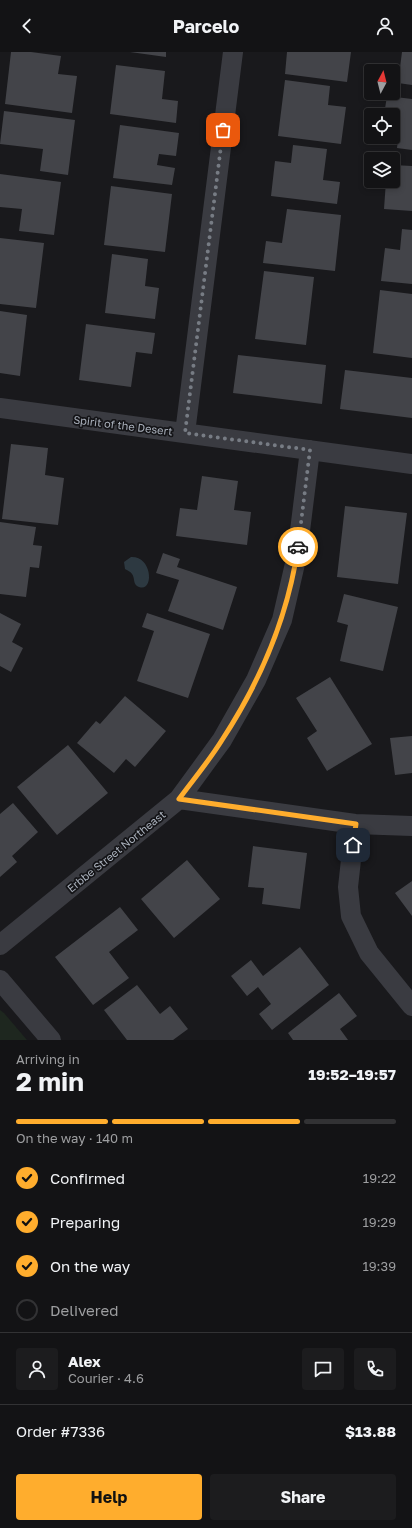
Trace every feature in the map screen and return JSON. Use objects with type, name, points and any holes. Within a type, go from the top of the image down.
[{"type":"street","points":[[185,433],[233,52]]},
{"type":"street","name":"Spirit of the Desert","points":[[0,408],[412,464]]},
{"type":"street","name":"Erbbe Street Northeast","points":[[0,945],[179,799],[222,740],[256,680],[282,620],[297,555],[310,450]]},
{"type":"street","points":[[179,799],[356,824],[412,826]]},
{"type":"street","points":[[356,824],[348,887],[351,916],[369,953],[412,1006]]},
{"type":"street","points":[[0,980],[51,1040]]},
{"type":"shaded area","points":[[131,557],[139,558],[147,568],[149,581],[143,588],[136,585],[131,573],[125,569],[124,562]]},
{"type":"shaded area","points":[[0,1010],[4,1013],[27,1040],[0,1040]]},
{"type":"building","points":[[11,52],[31,52],[61,56],[58,74],[77,76],[72,113],[5,104]]},
{"type":"building","points":[[130,52],[166,52],[166,57]]},
{"type":"building","points":[[287,52],[351,52],[347,82],[285,74]]},
{"type":"building","points":[[402,52],[412,52],[412,85],[400,83]]},
{"type":"building","points":[[116,65],[165,71],[162,99],[178,101],[176,123],[110,114]]},
{"type":"building","points":[[285,80],[330,86],[328,105],[346,107],[341,144],[278,136]]},
{"type":"building","points":[[400,98],[412,99],[412,150],[397,148],[397,144],[400,144],[400,108],[385,108],[386,100],[400,100]]},
{"type":"building","points":[[4,111],[75,120],[68,175],[40,171],[43,149],[0,144]]},
{"type":"building","points":[[120,125],[179,133],[176,156],[159,154],[157,165],[175,168],[172,185],[113,178]]},
{"type":"building","points":[[293,145],[327,149],[323,180],[340,182],[337,204],[271,196],[275,161],[291,163]]},
{"type":"building","points":[[400,165],[412,166],[412,211],[384,209],[386,188],[400,188]]},
{"type":"building","points":[[0,174],[61,182],[54,235],[19,231],[22,209],[0,207]]},
{"type":"building","points":[[111,186],[172,194],[165,252],[104,245]]},
{"type":"building","points":[[287,209],[341,215],[335,271],[263,263],[266,241],[282,243]]},
{"type":"building","points":[[402,229],[412,230],[412,284],[381,281],[385,248],[400,250]]},
{"type":"building","points":[[0,238],[44,243],[36,308],[0,304]]},
{"type":"building","points":[[112,254],[148,259],[145,286],[159,288],[155,319],[105,313]]},
{"type":"building","points":[[264,271],[314,277],[306,345],[255,339]]},
{"type":"building","points":[[380,290],[412,294],[412,358],[373,353]]},
{"type":"building","points":[[0,311],[27,315],[20,376],[0,373]]},
{"type":"building","points":[[86,324],[155,333],[152,354],[136,352],[131,387],[79,380]]},
{"type":"building","points":[[238,355],[326,365],[322,404],[233,393]]},
{"type":"building","points":[[345,370],[412,378],[412,418],[340,409]]},
{"type":"building","points":[[11,444],[48,448],[45,475],[64,478],[58,525],[2,519]]},
{"type":"building","points":[[202,476],[238,481],[234,510],[251,512],[247,545],[176,536],[180,508],[197,510]]},
{"type":"building","points":[[345,506],[407,513],[398,584],[337,577]]},
{"type":"building","points":[[0,522],[36,527],[33,545],[42,546],[39,568],[30,567],[26,597],[0,594]]},
{"type":"building","points":[[163,553],[180,559],[177,567],[237,587],[223,630],[168,611],[179,580],[156,573]]},
{"type":"building","points":[[344,594],[398,607],[383,671],[340,661],[348,625],[337,622]]},
{"type":"building","points":[[0,613],[21,624],[12,642],[23,648],[11,672],[0,666]]},
{"type":"building","points":[[147,613],[210,634],[188,698],[137,681],[154,631],[142,627]]},
{"type":"building","points":[[330,677],[372,744],[327,771],[307,738],[317,731],[296,698]]},
{"type":"building","points":[[125,696],[166,731],[135,767],[126,759],[114,773],[77,743],[96,721],[100,724]]},
{"type":"building","points":[[412,736],[412,773],[395,775],[390,738]]},
{"type":"building","points":[[68,745],[108,793],[57,835],[17,787]]},
{"type":"building","points":[[13,803],[38,832],[12,856],[17,862],[0,877],[0,814]]},
{"type":"building","points":[[253,846],[307,853],[300,909],[262,904],[264,888],[248,887]]},
{"type":"building","points":[[187,860],[220,899],[174,938],[141,899]]},
{"type":"building","points":[[412,881],[412,916],[395,893]]},
{"type":"building","points":[[120,907],[138,930],[109,952],[129,978],[93,1005],[55,957]]},
{"type":"building","points":[[300,947],[329,985],[272,1030],[259,1014],[271,1004],[258,987],[247,996],[231,976],[251,960],[263,976]]},
{"type":"building","points":[[137,985],[160,1014],[170,1006],[188,1029],[173,1040],[127,1040],[104,1010]]},
{"type":"building","points":[[339,993],[357,1016],[340,1029],[348,1040],[293,1040],[288,1033]]},
{"type":"way so far","points":[[223,130],[185,433],[310,450],[298,547]]},
{"type":"route","points":[[298,547],[282,620],[256,680],[222,740],[179,799],[356,824],[353,845]]}]
